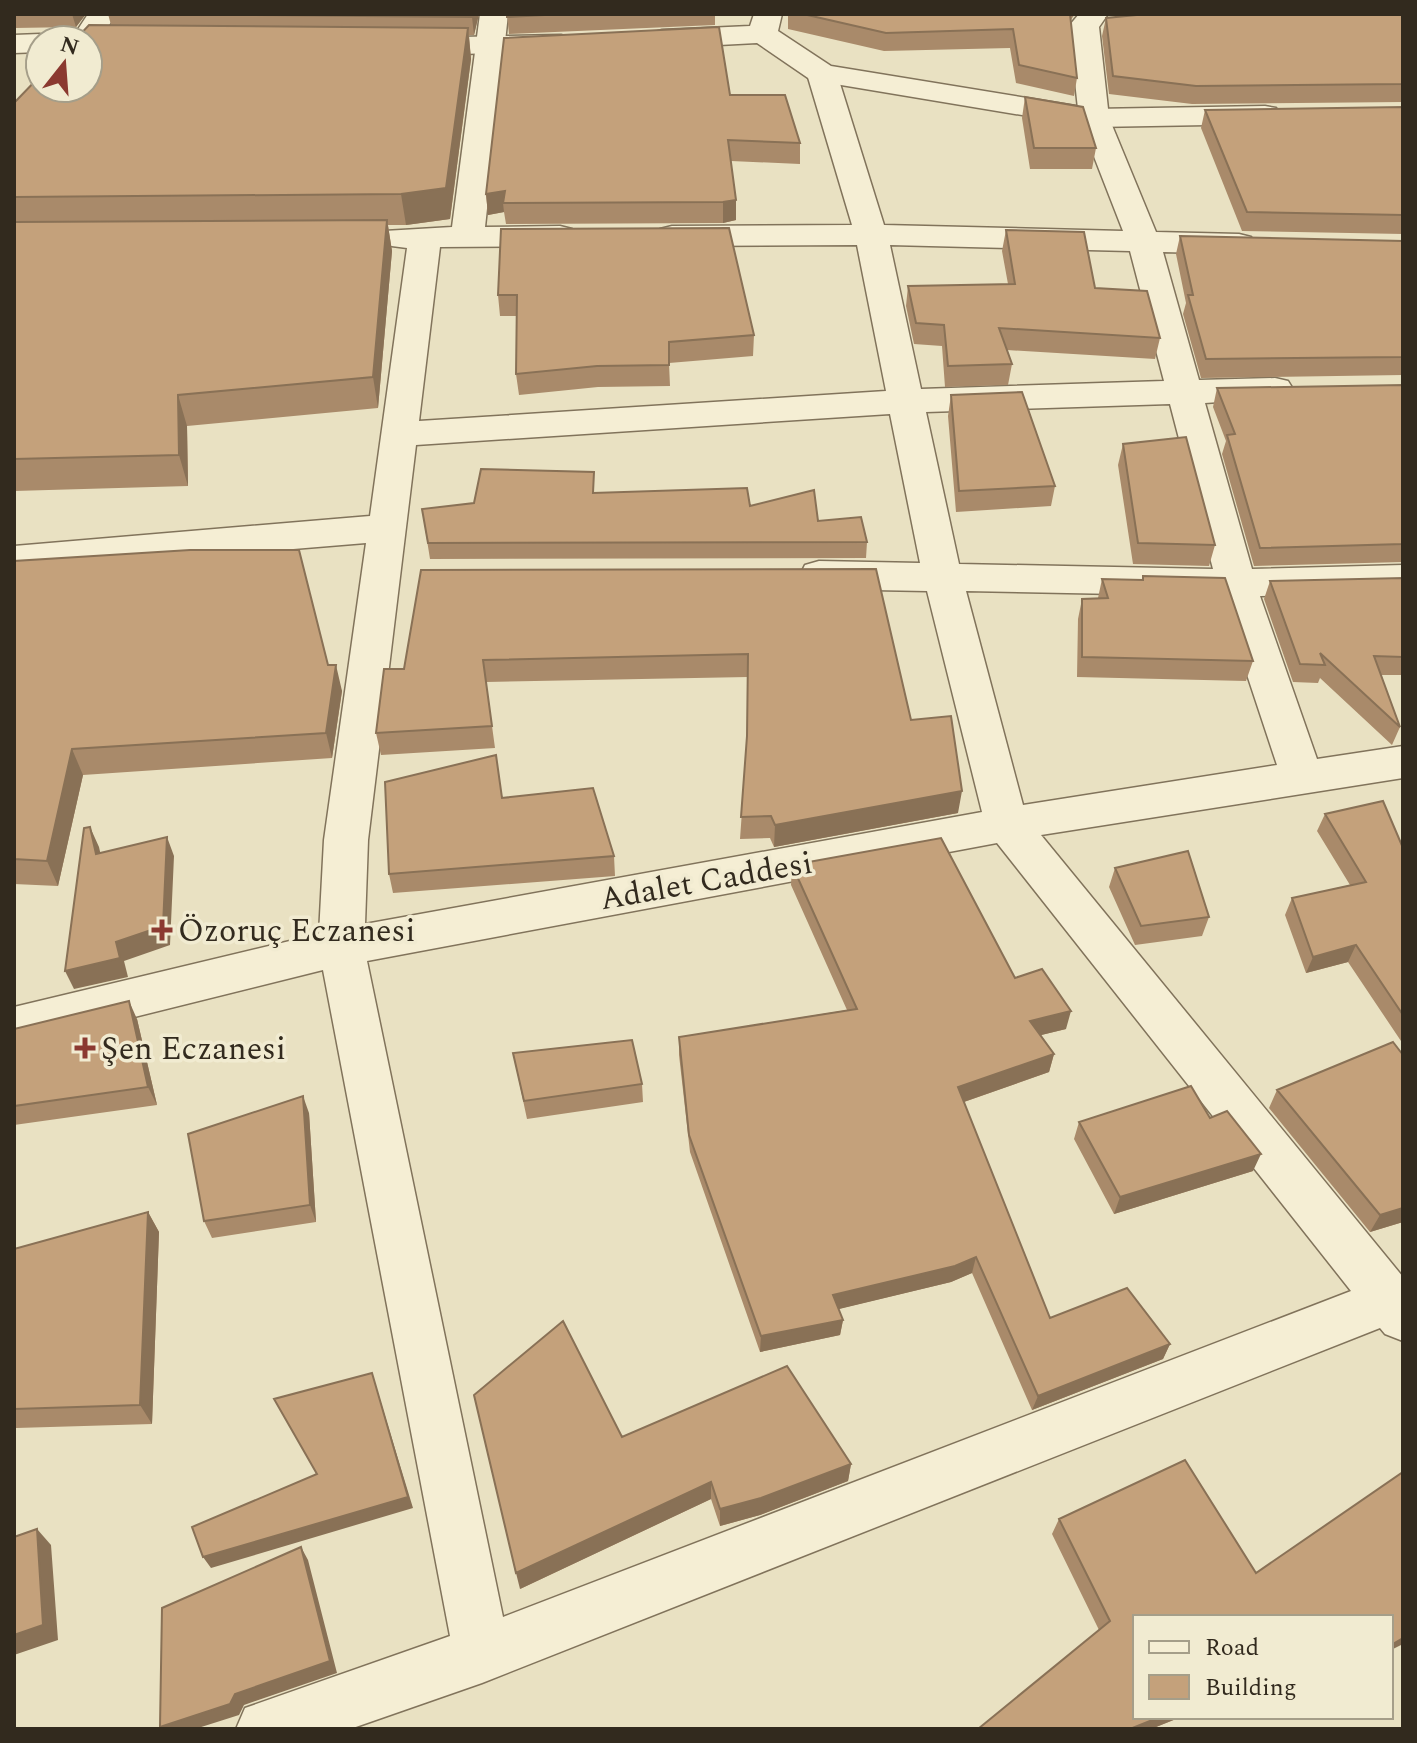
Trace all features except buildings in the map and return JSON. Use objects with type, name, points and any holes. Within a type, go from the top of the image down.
[{"type":"street","points":[[482,1654],[341,947],[346,840],[396,576],[387,528],[399,434],[494,14]]},
{"type":"street","points":[[1098,21],[1094,118],[1144,242],[1236,583],[1302,778]]},
{"type":"street","points":[[266,1729],[482,1654],[1396,1309],[1007,824],[942,575],[871,235],[822,74],[765,24],[641,40]]},
{"type":"street","points":[[104,42],[119,43]]},
{"type":"street","points":[[380,46],[488,47],[595,42]]},
{"type":"street","points":[[822,74],[1094,118],[1295,115]]},
{"type":"street","points":[[638,236],[871,235],[1264,244]]},
{"type":"street","points":[[362,238],[591,236]]},
{"type":"street","points":[[399,434],[906,401],[1183,390],[1309,389]]},
{"type":"street","points":[[14,559],[387,528]]},
{"type":"street","points":[[786,575],[942,575],[1236,583],[1403,579]]},
{"type":"street","name":"Adalet Caddesi","points":[[14,1027],[341,947],[1007,824],[1403,762]]},
{"type":"place","name":"Özoruç Eczanesi","points":[[162,930]]},
{"type":"place","name":"Şen Eczanesi","points":[[85,1048]]}]
